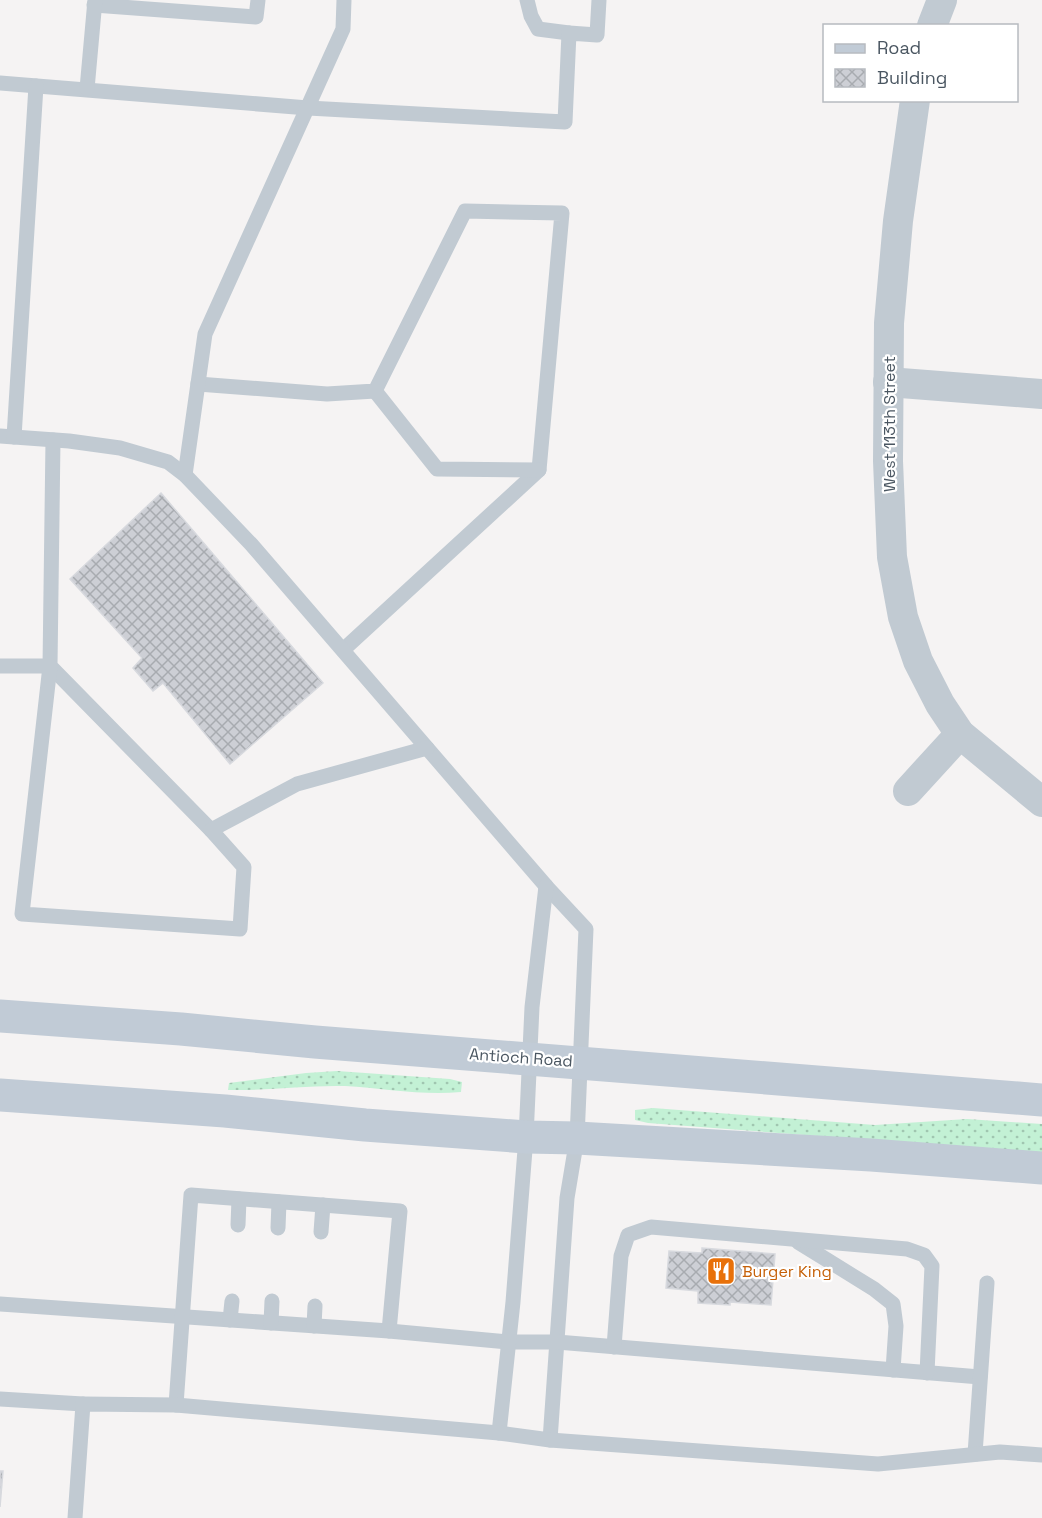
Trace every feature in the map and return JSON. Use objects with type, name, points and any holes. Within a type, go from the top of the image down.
[{"type":"main road","name":"Antioch Road","points":[[0,1016],[1042,1100]]},
{"type":"main road","points":[[0,1095],[225,1111],[365,1125],[526,1137],[871,1155],[1042,1168]]},
{"type":"street","points":[[933,24],[942,0]]},
{"type":"street","name":"West 113th Street","points":[[915,102],[898,221],[890,323],[888,461],[892,557],[903,617],[918,661],[940,704],[960,734],[1042,802]]},
{"type":"street","points":[[888,382],[1042,394]]},
{"type":"street","points":[[908,791],[960,734]]},
{"type":"lane","points":[[87,90],[95,2],[256,17],[258,0]]},
{"type":"lane","points":[[185,476],[205,333],[343,29],[344,0]]},
{"type":"lane","points":[[527,0],[531,16],[538,29],[597,35],[599,0]]},
{"type":"lane","points":[[0,82],[308,108],[565,122],[569,33]]},
{"type":"lane","points":[[36,86],[7,436],[94,444],[146,454],[168,462],[185,476],[251,544],[546,886],[586,929],[577,1138],[567,1198],[550,1440]]},
{"type":"lane","points":[[343,650],[539,470],[562,213],[465,211],[375,391]]},
{"type":"lane","points":[[198,384],[327,394],[375,391]]},
{"type":"lane","points":[[375,391],[437,469],[539,470]]},
{"type":"lane","points":[[0,666],[50,666],[211,830],[244,867],[240,929],[22,914],[50,666],[52,440]]},
{"type":"lane","points":[[211,830],[297,784],[427,748]]},
{"type":"lane","points":[[499,1433],[526,1137],[533,997],[546,886]]},
{"type":"lane","points":[[176,1405],[191,1195],[400,1211],[388,1331]]},
{"type":"lane","points":[[237,1225],[239,1199]]},
{"type":"lane","points":[[278,1228],[279,1202]]},
{"type":"lane","points":[[321,1232],[323,1205]]},
{"type":"lane","points":[[615,1347],[621,1256],[628,1235],[651,1227],[907,1249],[924,1255],[932,1266],[927,1373]]},
{"type":"lane","points":[[794,1240],[874,1289],[893,1304],[896,1326],[893,1370]]},
{"type":"lane","points":[[975,1455],[987,1283]]},
{"type":"lane","points":[[230,1320],[232,1301]]},
{"type":"lane","points":[[271,1323],[272,1301]]},
{"type":"lane","points":[[0,1304],[388,1331],[508,1342],[557,1342],[980,1377]]},
{"type":"lane","points":[[314,1326],[315,1306]]},
{"type":"lane","points":[[0,1399],[83,1404],[176,1405],[499,1433],[550,1440],[878,1464],[1000,1452],[1042,1455]]},
{"type":"lane","points":[[75,1518],[83,1404]]},
{"type":"green space","points":[[337,1071],[450,1079],[462,1082],[461,1092],[418,1092],[345,1086],[228,1090],[229,1083]]},
{"type":"green space","points":[[653,1108],[875,1125],[967,1119],[1042,1124],[1042,1153],[648,1123],[635,1120],[635,1110]]},
{"type":"building","points":[[161,493],[323,683],[230,764],[163,683],[153,691],[133,668],[142,658],[70,579]]},
{"type":"building","name":"Burger King","points":[[702,1248],[775,1254],[771,1305],[730,1302],[730,1305],[698,1303],[698,1291],[666,1288],[669,1251],[702,1253]]},
{"type":"building","points":[[0,1471],[3,1471],[0,1507]]},
{"type":"place","name":"Burger King","points":[[721,1271]]}]
